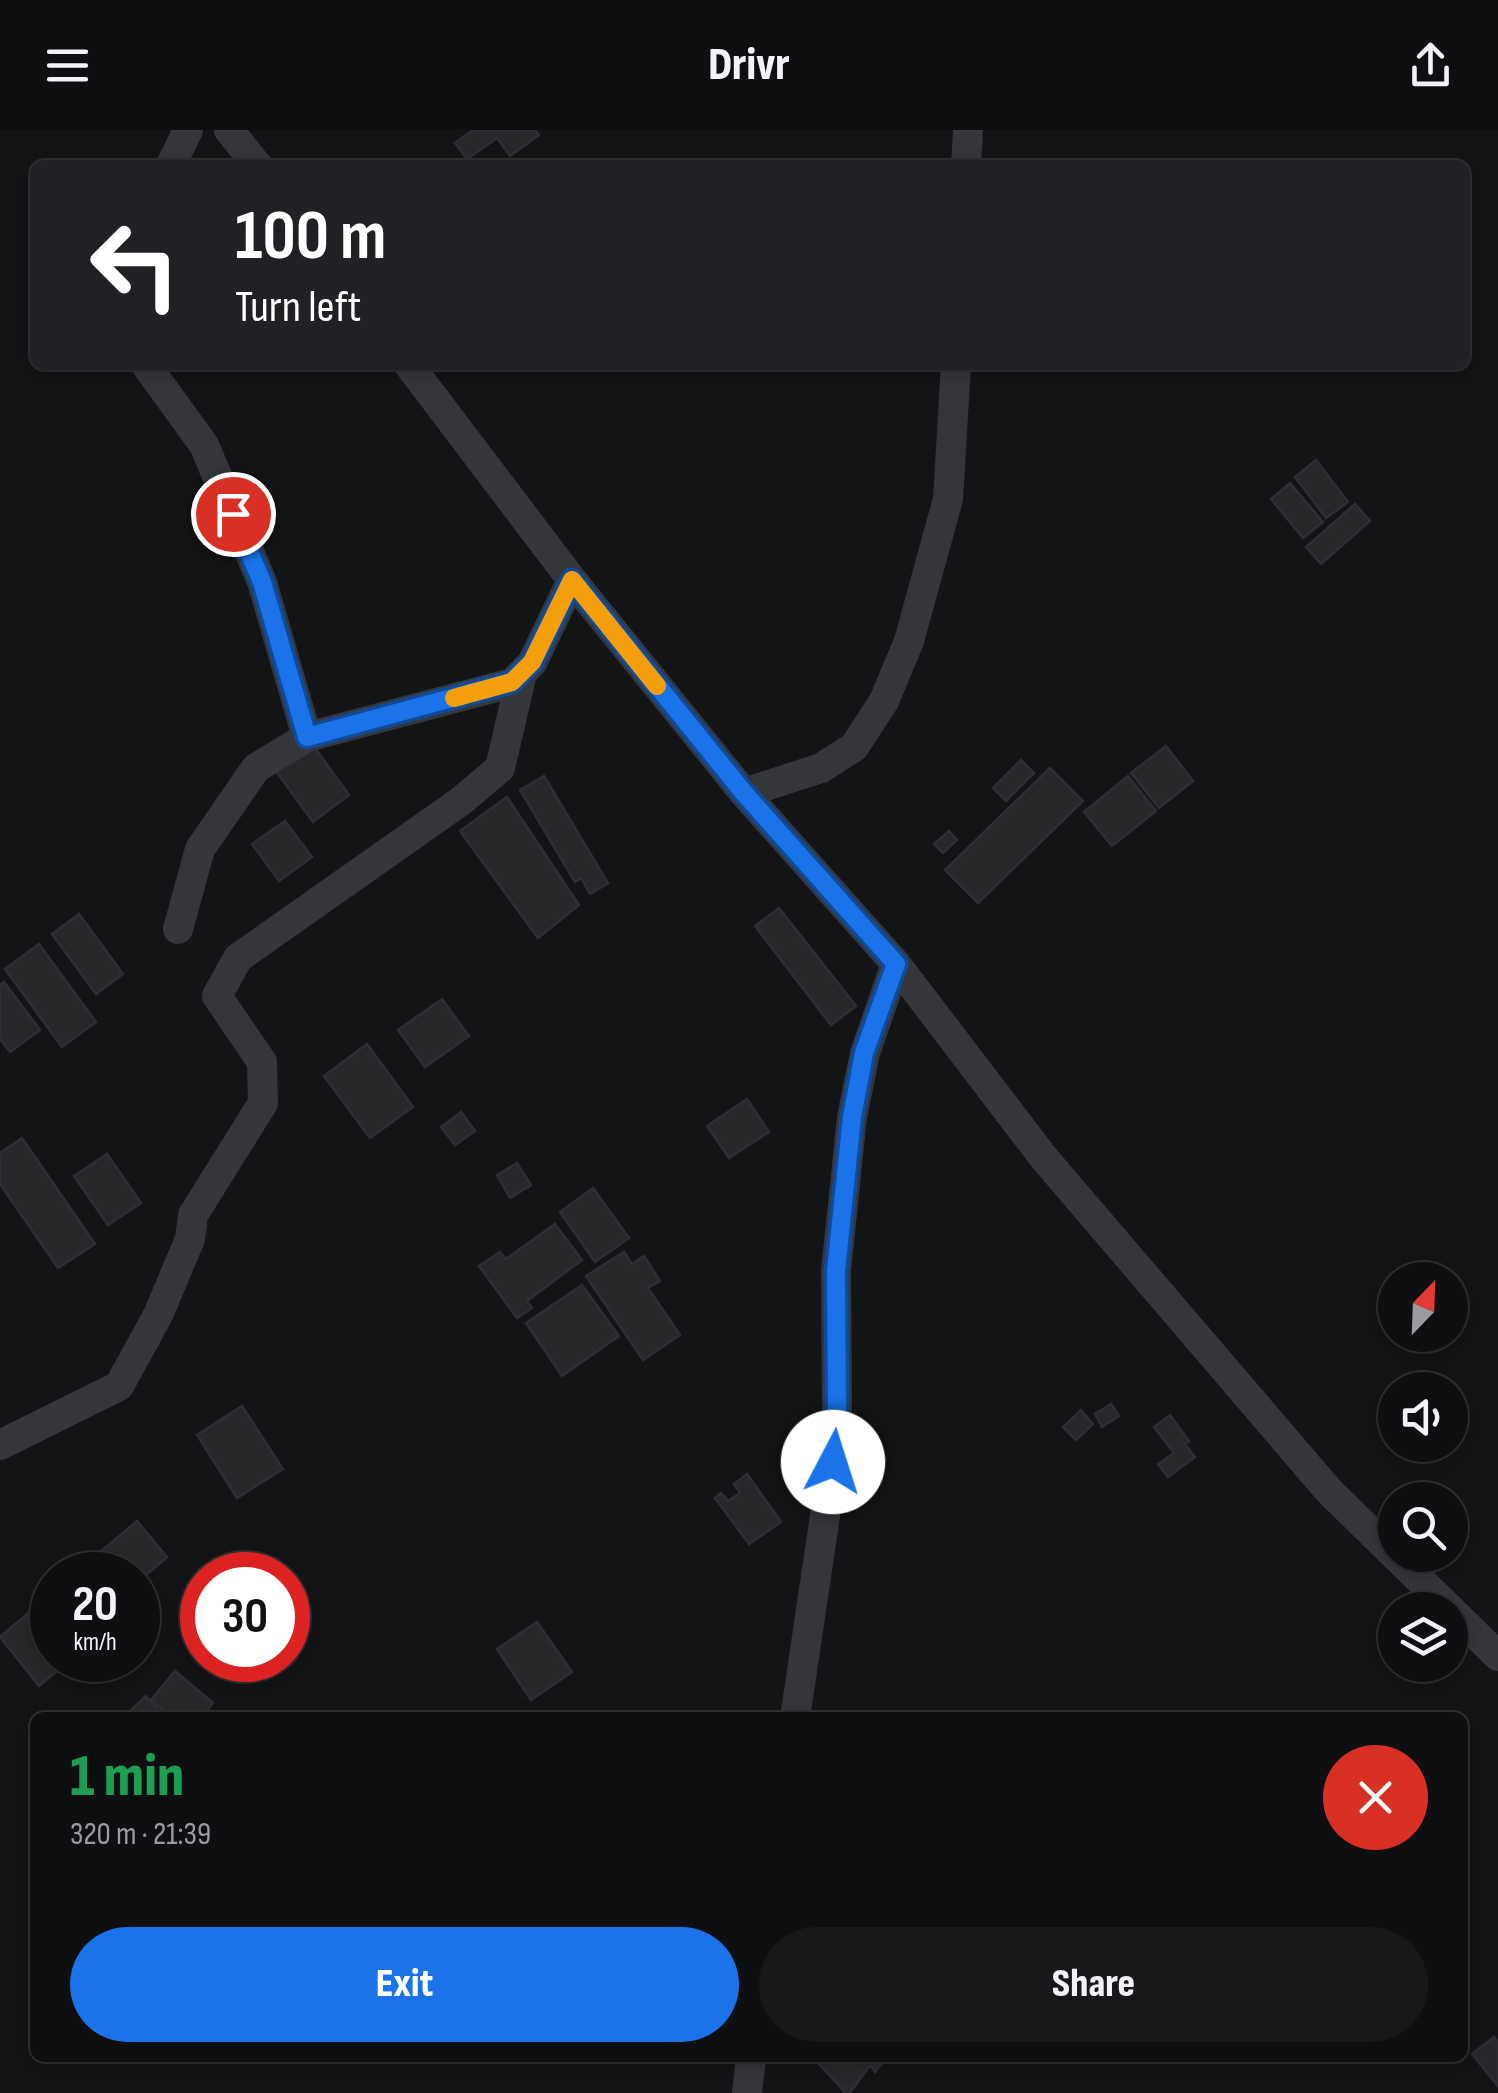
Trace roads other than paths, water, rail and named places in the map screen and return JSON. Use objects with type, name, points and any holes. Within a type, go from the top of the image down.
[{"type":"street","points":[[173,160],[188,130]]},
{"type":"street","points":[[229,130],[252,160]]},
{"type":"street","points":[[966,160],[968,130]]},
{"type":"street","points":[[150,370],[204,446],[262,582],[307,737]]},
{"type":"street","points":[[413,370],[572,580],[744,793],[896,964],[1044,1158],[1329,1491],[1498,1656]]},
{"type":"street","points":[[744,793],[821,768],[854,747],[884,701],[909,640],[948,498],[956,370]]},
{"type":"street","points":[[178,929],[200,848],[256,768],[307,737],[512,682],[532,662],[572,580]]},
{"type":"street","points":[[0,1444],[119,1386],[158,1315],[190,1239],[193,1215],[263,1103],[262,1062],[217,996],[238,958],[461,801],[500,768],[522,673]]},
{"type":"street","points":[[796,1712],[833,1462],[837,1410],[836,1271],[852,1117],[864,1053],[896,964]]},
{"type":"street","points":[[747,2093],[751,2062]]}]
